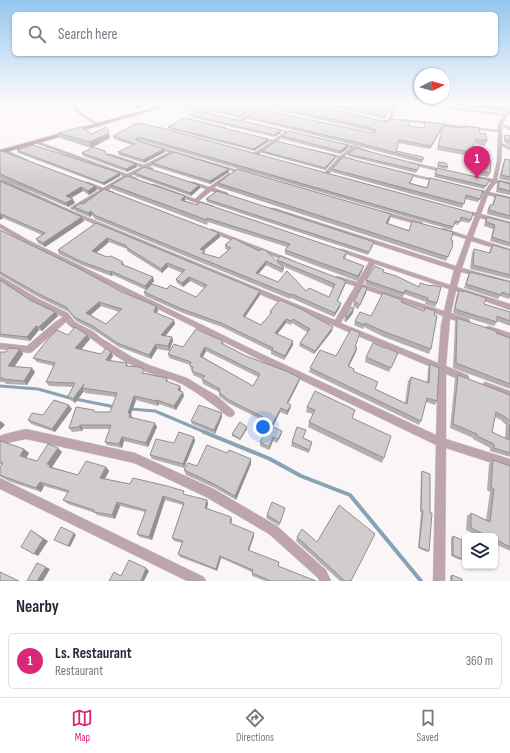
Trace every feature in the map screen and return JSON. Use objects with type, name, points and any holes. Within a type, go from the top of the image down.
[{"type":"street","points":[[2,152],[83,130]]},
{"type":"street","points":[[280,130],[302,135]]},
{"type":"street","points":[[439,581],[442,369],[447,315],[458,269],[471,238],[482,192],[495,180],[499,161],[500,130]]},
{"type":"street","points":[[254,155],[288,132]]},
{"type":"street","points":[[251,135],[288,145]]},
{"type":"street","points":[[36,142],[141,181]]},
{"type":"street","points":[[140,142],[252,175]]},
{"type":"street","points":[[332,142],[376,154]]},
{"type":"street","points":[[500,144],[510,149]]},
{"type":"street","points":[[326,174],[341,157],[354,147]]},
{"type":"street","points":[[303,148],[355,161]]},
{"type":"street","points":[[2,152],[32,162]]},
{"type":"street","points":[[68,211],[127,176],[173,152]]},
{"type":"street","points":[[247,153],[261,157]]},
{"type":"street","points":[[109,155],[158,172]]},
{"type":"street","points":[[407,162],[451,172]]},
{"type":"street","points":[[197,200],[236,170]]},
{"type":"street","points":[[318,172],[333,176]]},
{"type":"street","points":[[398,172],[442,182]]},
{"type":"street","points":[[466,175],[510,184]]},
{"type":"street","points":[[0,180],[68,211],[337,323],[442,369],[510,395]]},
{"type":"street","points":[[82,182],[118,195]]},
{"type":"street","points":[[188,182],[232,196]]},
{"type":"street","points":[[148,183],[217,208]]},
{"type":"street","points":[[482,192],[510,199]]},
{"type":"street","points":[[269,208],[458,269],[510,283]]},
{"type":"street","points":[[380,212],[425,225]]},
{"type":"street","points":[[470,213],[510,224]]},
{"type":"street","points":[[0,226],[26,241],[263,358],[441,442],[510,464]]},
{"type":"street","points":[[205,228],[292,261]]},
{"type":"street","points":[[440,229],[510,251]]},
{"type":"street","points":[[335,248],[510,307]]},
{"type":"street","points":[[337,323],[373,261]]},
{"type":"street","points":[[329,275],[475,325]]},
{"type":"street","points":[[0,278],[36,301],[65,315],[72,324],[146,368],[184,381],[214,399],[230,413]]},
{"type":"street","points":[[0,346],[29,350],[58,324],[67,318]]},
{"type":"street","points":[[482,327],[510,336]]},
{"type":"street","points":[[0,442],[5,439],[26,434],[135,458],[210,493],[273,530],[322,574],[324,581]]},
{"type":"street","points":[[0,483],[200,581]]},
{"type":"building","points":[[69,130],[86,130],[92,134],[100,130],[108,130],[109,133],[90,142],[58,133]]},
{"type":"building","points":[[124,130],[169,130],[473,213],[471,220],[461,217],[460,222],[455,221],[453,227],[139,137],[136,139],[138,141],[164,149],[143,160],[118,152],[135,144],[113,136]]},
{"type":"building","points":[[180,130],[232,130],[268,139],[254,149]]},
{"type":"building","points":[[253,130],[281,130],[274,135]]},
{"type":"building","points":[[304,130],[358,130],[372,133],[376,131],[440,130],[431,146],[399,140],[396,151],[423,157],[423,160]]},
{"type":"building","points":[[442,130],[479,130],[480,133],[486,134],[487,141],[476,139],[471,152],[438,146]]},
{"type":"building","points":[[289,131],[348,145],[340,151],[282,136]]},
{"type":"building","points":[[505,135],[510,136],[510,141],[505,139]]},
{"type":"building","points":[[276,141],[336,156],[325,168],[262,151]]},
{"type":"building","points":[[33,145],[120,173],[103,183],[17,150]]},
{"type":"building","points":[[93,147],[105,151],[106,154],[136,164],[126,169],[82,153]]},
{"type":"building","points":[[356,148],[420,165],[417,170],[348,154]]},
{"type":"building","points":[[2,151],[95,186],[88,191],[81,187],[66,196],[73,199],[66,203],[0,174],[0,152]]},
{"type":"building","points":[[174,152],[229,169],[210,181],[152,163]]},
{"type":"building","points":[[343,157],[414,175],[409,183],[427,188],[430,178],[483,191],[480,199],[466,195],[464,204],[332,169]]},
{"type":"building","points":[[474,158],[491,161],[490,173],[473,169]]},
{"type":"building","points":[[505,159],[510,160],[510,177],[501,175]]},
{"type":"building","points":[[439,162],[446,163],[448,167],[438,165]]},
{"type":"building","points":[[144,167],[199,185],[190,193],[134,173]]},
{"type":"building","points":[[437,168],[490,180],[486,186],[435,174]]},
{"type":"building","points":[[237,169],[391,214],[386,223],[409,231],[412,221],[453,232],[451,240],[453,241],[453,245],[448,257],[218,183]]},
{"type":"building","points":[[127,176],[185,196],[181,200],[197,205],[200,202],[347,252],[343,258],[364,266],[358,276],[285,250],[290,244],[207,218],[207,220],[111,185]]},
{"type":"building","points":[[0,181],[82,217],[43,243],[36,239],[45,233],[1,214],[0,215]]},
{"type":"building","points":[[499,181],[510,184],[510,191],[498,188]]},
{"type":"building","points":[[104,189],[219,233],[200,249],[205,251],[202,253],[219,258],[231,248],[225,245],[233,238],[259,251],[261,249],[265,250],[284,268],[283,269],[266,261],[256,273],[278,282],[287,271],[306,291],[309,288],[329,297],[335,284],[277,260],[280,256],[346,281],[337,301],[341,303],[335,313],[292,294],[291,295],[94,215],[91,211],[88,213],[74,207],[81,203],[83,204]]},
{"type":"building","points":[[217,191],[374,242],[369,252],[206,199]]},
{"type":"building","points":[[496,195],[510,198],[510,216],[489,210],[490,205],[493,205]]},
{"type":"building","points":[[487,217],[510,223],[510,243],[492,237],[495,225],[486,222]]},
{"type":"building","points":[[96,223],[260,291],[243,316],[261,325],[272,312],[270,311],[280,300],[301,309],[333,327],[315,351],[300,343],[310,329],[293,319],[291,321],[286,319],[275,333],[293,341],[285,356],[272,350],[273,348],[221,323],[182,309],[144,292],[152,284],[167,289],[170,285],[196,297],[207,285],[189,277],[182,283],[176,279],[185,270],[167,263],[161,269],[126,247],[127,246],[107,238],[92,251],[107,257],[111,256],[123,262],[121,264],[153,277],[145,286],[111,271],[110,272],[80,261],[58,250]]},
{"type":"building","points":[[0,230],[76,267],[122,292],[156,306],[154,312],[174,320],[161,335],[172,337],[168,346],[156,344],[149,355],[117,343],[93,326],[74,317],[66,307],[37,293],[0,272]],"holes":[[[99,302],[122,309],[106,324],[86,313]]]},
{"type":"building","points":[[493,245],[510,250],[510,275],[473,265],[474,249],[490,253]]},
{"type":"building","points":[[375,266],[384,270],[383,272],[396,276],[419,287],[420,283],[441,287],[437,303],[427,300],[428,298],[405,290],[404,293],[366,280]]},
{"type":"building","points":[[470,272],[510,282],[510,295],[502,292],[501,295],[466,284]]},
{"type":"building","points":[[0,280],[30,300],[55,312],[39,327],[36,326],[27,337],[0,334]]},
{"type":"building","points":[[362,286],[367,288],[360,305],[354,301]]},
{"type":"building","points":[[459,290],[486,298],[484,304],[510,312],[510,321],[497,316],[497,322],[458,310],[455,308]]},
{"type":"building","points":[[383,293],[402,300],[401,302],[424,311],[425,308],[435,311],[434,315],[437,316],[431,349],[365,323],[364,325],[355,321],[360,312],[371,316]]},
{"type":"building","points":[[351,307],[354,308],[347,317],[345,317]]},
{"type":"building","points":[[457,318],[496,331],[496,333],[510,338],[510,384],[456,363]]},
{"type":"building","points":[[75,327],[87,335],[75,348],[101,354],[106,348],[111,352],[106,360],[127,363],[126,366],[139,367],[144,369],[142,373],[167,378],[166,381],[180,386],[178,390],[183,392],[174,406],[157,400],[134,396],[128,413],[130,414],[129,417],[155,423],[146,443],[122,437],[119,444],[105,442],[111,425],[80,425],[79,427],[69,428],[76,407],[94,410],[94,412],[110,412],[117,393],[82,388],[84,384],[73,399],[68,396],[75,383],[46,382],[55,363],[33,358],[57,330],[68,335]]},
{"type":"building","points":[[196,329],[223,341],[221,343],[246,356],[286,371],[300,378],[287,403],[291,405],[287,411],[281,408],[271,426],[282,431],[278,439],[273,437],[269,447],[260,442],[265,433],[262,431],[264,428],[261,426],[265,418],[227,399],[219,392],[220,389],[202,379],[205,376],[192,371],[193,367],[190,366],[191,362],[168,354],[174,344],[183,347]],"holes":[[[205,347],[260,374],[253,386],[200,356]]]},
{"type":"building","points":[[351,329],[360,333],[355,347],[357,347],[348,366],[354,369],[353,371],[378,382],[375,389],[407,404],[411,377],[429,383],[430,364],[439,368],[437,401],[427,398],[421,421],[310,368],[320,350],[336,356]]},
{"type":"building","points":[[373,343],[398,353],[391,368],[366,357]]},
{"type":"building","points":[[9,348],[20,349],[8,366],[32,368],[24,381],[0,378],[0,352],[6,352]]},
{"type":"building","points":[[458,375],[510,395],[510,421],[496,412],[492,432],[509,440],[510,424],[510,453],[494,448],[494,444],[477,436],[477,434],[453,424]]},
{"type":"building","points":[[315,391],[355,410],[352,418],[391,436],[384,458],[309,422],[315,410],[307,407]]},
{"type":"building","points":[[54,400],[69,405],[52,429],[28,420],[32,413],[43,415]]},
{"type":"building","points":[[199,405],[222,413],[214,430],[191,421]]},
{"type":"building","points":[[240,422],[247,427],[240,439],[232,434]]},
{"type":"building","points":[[297,427],[306,430],[303,438],[312,442],[309,450],[292,442]]},
{"type":"building","points":[[179,432],[194,437],[183,464],[150,455],[156,439],[174,443]]},
{"type":"building","points":[[0,441],[24,449],[20,456],[37,461],[48,444],[58,448],[47,464],[50,465],[49,467],[78,475],[86,461],[106,467],[100,478],[130,484],[133,478],[184,491],[183,494],[207,500],[205,508],[231,517],[230,523],[254,533],[248,550],[279,562],[278,566],[316,581],[271,581],[252,573],[253,570],[220,556],[216,569],[178,554],[183,541],[172,538],[184,503],[163,496],[149,537],[137,534],[146,510],[117,502],[112,515],[94,512],[94,510],[63,500],[69,491],[40,482],[36,488],[0,475],[0,467],[3,463],[0,462]]},
{"type":"building","points":[[207,445],[227,453],[229,450],[251,459],[235,496],[184,470],[188,463],[197,466]]},
{"type":"building","points":[[493,460],[510,466],[510,547],[498,541],[498,533],[482,533],[471,528],[471,513],[490,522],[494,489],[491,487]]},
{"type":"building","points":[[422,471],[430,474],[430,513],[432,513],[429,551],[419,547],[423,511],[421,510]]},
{"type":"building","points":[[272,502],[285,508],[280,523],[267,515]]},
{"type":"building","points":[[339,505],[375,534],[351,581],[345,581],[297,537],[302,529],[317,542]]},
{"type":"building","points":[[61,527],[74,533],[68,546],[54,540]]},
{"type":"building","points":[[31,530],[43,539],[34,554],[21,547]]},
{"type":"building","points":[[453,536],[462,540],[462,559],[453,555]]},
{"type":"building","points":[[129,560],[146,568],[141,581],[109,581],[114,572],[121,576]]},
{"type":"building","points":[[37,563],[46,567],[37,581],[27,581]]},
{"type":"building","points":[[0,572],[19,581],[0,581]]},
{"type":"building","points":[[452,575],[462,579],[462,581],[452,581]]},
{"type":"waterway","points":[[0,386],[38,389],[70,398]]},
{"type":"waterway","points":[[75,399],[115,407]]},
{"type":"waterway","points":[[130,409],[155,411],[207,433]]},
{"type":"waterway","points":[[204,432],[270,459],[301,476],[350,495],[421,581]]},
{"type":"place","name":"Ls. Restaurant","points":[[477,179]]}]
